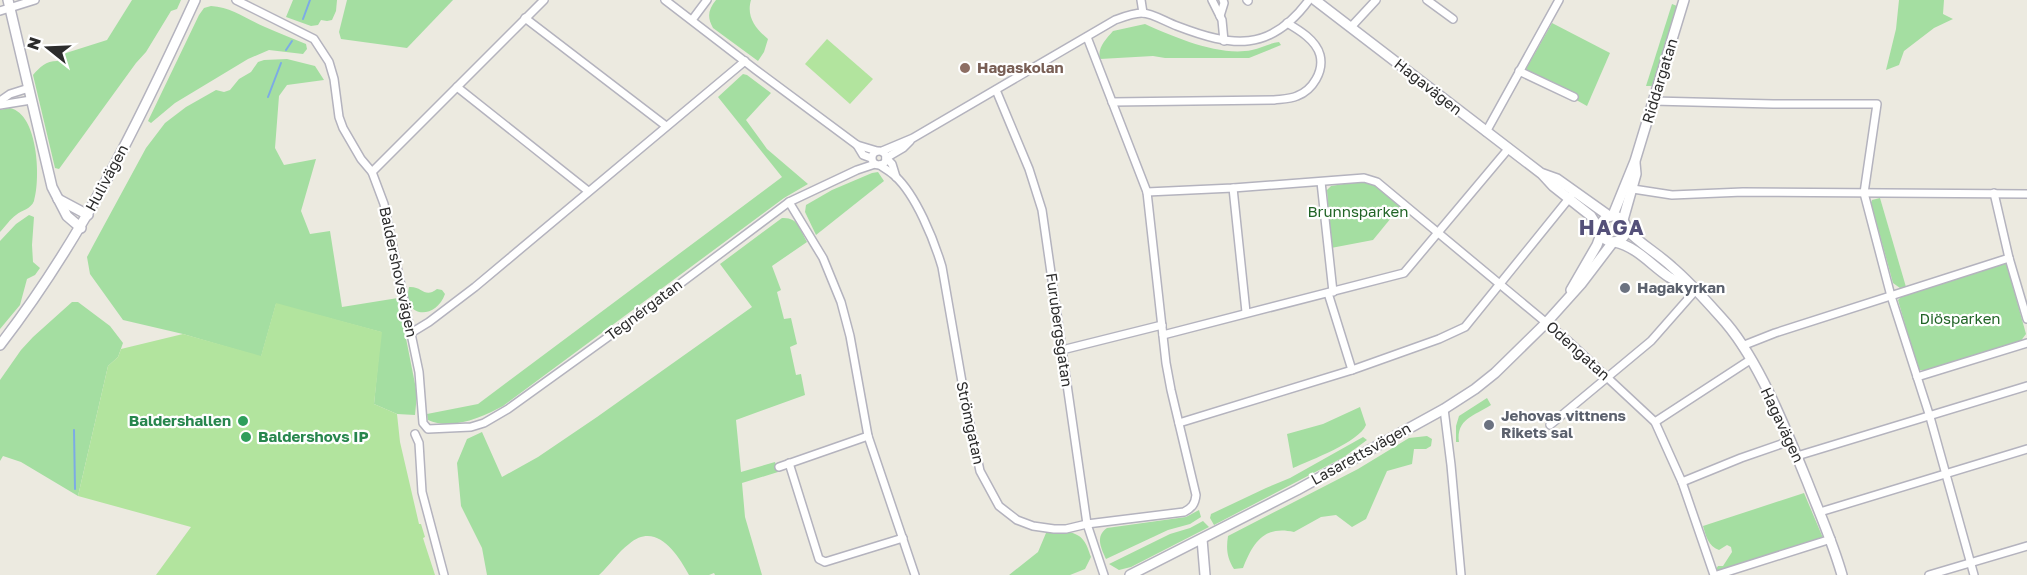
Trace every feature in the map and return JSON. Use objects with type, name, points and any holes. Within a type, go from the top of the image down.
[{"type":"street","points":[[0,11],[10,4],[35,0]]},
{"type":"street","name":"Hulivägen","points":[[0,345],[34,300],[81,228],[122,152],[195,0]]},
{"type":"street","name":"Baldershovsvägen","points":[[236,0],[314,39],[329,62],[342,128],[360,159],[372,172],[384,204],[419,372],[423,423],[426,428]]},
{"type":"street","points":[[372,172],[544,0]]},
{"type":"street","name":"Strömgatan","points":[[665,0],[857,145],[882,153],[892,164],[896,177],[917,208],[937,250],[980,471],[999,506],[1017,520],[1033,526],[1054,529],[1184,512],[1195,503],[1196,495],[1179,423]]},
{"type":"street","points":[[692,20],[707,0]]},
{"type":"street","points":[[1141,0],[1143,13]]},
{"type":"street","points":[[1212,0],[1220,16],[1224,41]]},
{"type":"street","points":[[1220,16],[1223,0]]},
{"type":"street","points":[[876,163],[874,152],[882,153],[903,148],[913,138],[1087,38],[1114,20],[1143,13],[1203,36],[1238,42],[1256,40],[1273,33],[1287,23],[1309,0]]},
{"type":"street","name":"Hagavägen","points":[[1315,0],[1542,174],[1557,179],[1591,216],[1600,232]]},
{"type":"street","points":[[1352,27],[1376,0]]},
{"type":"street","points":[[1427,0],[1453,19]]},
{"type":"street","points":[[1486,132],[1559,0]]},
{"type":"street","name":"Riddargatan","points":[[1611,216],[1635,161],[1684,0]]},
{"type":"street","points":[[10,4],[52,187],[67,216],[81,228]]},
{"type":"street","points":[[525,18],[666,126]]},
{"type":"street","points":[[1112,102],[1274,100],[1299,96],[1321,71],[1320,53],[1311,40],[1287,23]]},
{"type":"street","points":[[1087,38],[1147,192],[1163,335],[1171,390],[1179,423],[1352,370],[1439,339],[1465,327],[1572,195]]},
{"type":"street","points":[[411,333],[475,287],[745,61]]},
{"type":"street","points":[[1519,71],[1574,97]]},
{"type":"street","points":[[457,87],[588,191]]},
{"type":"street","points":[[0,103],[10,94],[29,88]]},
{"type":"street","name":"Furubergsgatan","points":[[996,90],[1029,169],[1042,210],[1087,524],[1104,575]]},
{"type":"street","points":[[0,103],[31,100]]},
{"type":"street","points":[[1653,101],[1877,104],[1864,193],[1891,296],[1930,417],[1974,575]]},
{"type":"street","name":"Strömgatan","points":[[857,145],[863,155],[896,177]]},
{"type":"street","points":[[1163,335],[1404,273],[1509,148]]},
{"type":"street","points":[[876,163],[882,153]]},
{"type":"street","name":"Riddargatan","points":[[1625,225],[1636,174],[1635,161]]},
{"type":"street","name":"Tegnérgatan","points":[[426,428],[471,427],[484,423],[508,409],[789,202],[857,170],[864,163],[876,163]]},
{"type":"street","name":"Odengatan","points":[[1321,182],[1371,179],[1546,323],[1655,422],[1682,482],[1716,575]]},
{"type":"street","points":[[1147,192],[1321,182],[1331,292],[1352,370]]},
{"type":"street","points":[[1233,188],[1246,312]]},
{"type":"street","points":[[1633,189],[1672,195],[1743,192],[2027,194]]},
{"type":"street","points":[[1994,193],[2008,258],[2025,305],[2027,319]]},
{"type":"street","name":"Hagavägen","points":[[1572,195],[1611,216]]},
{"type":"street","points":[[58,200],[88,215]]},
{"type":"street","points":[[789,202],[823,258],[841,302],[850,336],[868,436],[915,575]]},
{"type":"street","points":[[1611,216],[1625,225],[1623,237],[1614,242],[1605,240],[1600,232],[1602,221],[1611,216]]},
{"type":"street","name":"Hagavägen","points":[[1625,225],[1639,242],[1672,267],[1727,324],[1742,346],[1797,456],[1842,575]]},
{"type":"street","name":"Lasarettsvägen","points":[[1567,298],[1597,245],[1600,232]]},
{"type":"street","name":"Hagavägen","points":[[1614,242],[1624,244],[1669,277],[1695,291]]},
{"type":"street","name":"Lasarettsvägen","points":[[1130,575],[1202,539],[1443,409],[1474,389],[1495,373],[1546,323],[1614,242]]},
{"type":"street","points":[[1742,346],[2008,258]]},
{"type":"street","points":[[1550,425],[1650,341],[1695,291]]},
{"type":"street","points":[[1062,350],[1162,326]]},
{"type":"street","points":[[1917,377],[2027,343]]},
{"type":"street","points":[[1655,422],[1750,360]]},
{"type":"street","points":[[1797,456],[2027,386]]},
{"type":"street","points":[[1443,409],[1451,465],[1461,575]]},
{"type":"street","points":[[415,434],[419,443],[422,492],[444,575]]},
{"type":"street","points":[[779,467],[868,436]]},
{"type":"street","points":[[1682,482],[1790,441]]},
{"type":"street","points":[[1820,512],[2027,449]]},
{"type":"street","points":[[789,463],[819,559],[825,562],[903,538]]},
{"type":"street","points":[[1202,539],[1205,575]]},
{"type":"street","points":[[1716,575],[1830,539]]},
{"type":"street","points":[[1929,575],[2027,546]]},
{"type":"green space","points":[[132,0],[181,0],[177,9],[171,11],[146,52],[59,169],[55,168],[33,75],[44,65],[57,61],[66,53],[107,40]]},
{"type":"green space","points":[[293,0],[337,0],[336,11],[332,20],[321,20],[318,25],[311,26],[286,17]]},
{"type":"green space","points":[[347,0],[453,0],[407,48],[341,39],[339,32]]},
{"type":"green space","points":[[716,0],[751,0],[750,12],[753,22],[768,39],[758,61],[713,28],[709,14]]},
{"type":"green space","points":[[1899,0],[1944,0],[1943,14],[1953,19],[1934,28],[1904,51],[1899,65],[1886,70],[1896,29]]},
{"type":"green space","points":[[1672,4],[1677,6],[1652,86],[1646,86]]},
{"type":"green space","points":[[211,6],[232,11],[306,44],[307,49],[303,54],[269,50],[248,59],[175,103],[151,123],[148,121],[199,15],[204,8]]},
{"type":"green space","points":[[1552,23],[1610,53],[1587,106],[1528,73],[1526,69]]},
{"type":"green space","points":[[1145,24],[1169,35],[1226,51],[1252,50],[1279,42],[1281,45],[1249,58],[1153,56],[1100,59],[1101,47],[1113,31]]},
{"type":"green space","points":[[827,39],[873,79],[850,104],[805,64]]},
{"type":"green space","points":[[287,59],[315,66],[324,80],[287,85],[279,96],[275,148],[284,165],[316,159],[301,211],[310,234],[330,231],[342,307],[398,298],[417,394],[415,415],[397,414],[374,404],[381,332],[276,304],[261,357],[183,334],[123,320],[90,274],[87,257],[146,148],[165,123],[186,107],[216,90],[224,92],[230,90],[239,79],[251,72],[258,62]]},
{"type":"green space","points":[[743,74],[771,93],[746,120],[767,149],[808,184],[784,198],[503,406],[477,418],[457,423],[437,423],[428,420],[427,414],[478,404],[782,177],[718,97]]},
{"type":"green space","points":[[10,108],[19,113],[27,122],[32,134],[37,163],[36,191],[31,206],[14,217],[0,232],[0,110]]},
{"type":"green space","points":[[878,172],[884,181],[816,235],[805,212],[806,205],[832,190]]},
{"type":"green space","name":"Brunnsparken","points":[[1362,181],[1375,185],[1400,207],[1373,240],[1331,248],[1327,190],[1331,186]]},
{"type":"green space","points":[[1880,198],[1906,287],[1900,288],[1893,283],[1871,203],[1872,200]]},
{"type":"green space","points":[[29,215],[34,217],[33,262],[40,268],[35,275],[27,279],[20,305],[0,329],[0,241],[16,224]]},
{"type":"green space","points":[[782,218],[795,222],[807,242],[772,266],[781,290],[777,292],[784,319],[791,318],[797,344],[790,347],[796,375],[801,374],[805,395],[736,420],[741,472],[775,462],[778,472],[742,483],[745,517],[762,575],[715,575],[714,573],[689,575],[672,549],[657,538],[648,536],[629,544],[599,575],[487,575],[482,548],[461,506],[457,463],[467,439],[482,432],[502,477],[538,457],[597,417],[752,307],[720,264]]},
{"type":"green space","name":"Diösparken","points":[[2004,263],[2007,265],[2026,334],[2020,342],[1931,370],[1918,370],[1898,300],[1901,297]]},
{"type":"green space","points":[[409,287],[429,293],[437,289],[442,290],[445,294],[435,308],[428,312],[421,312],[410,305]]},
{"type":"green space","points":[[72,302],[78,302],[110,326],[123,343],[118,357],[108,366],[78,496],[21,462],[3,456],[0,461],[0,380],[33,337]]},
{"type":"green space","name":"Baldershovs IP","points":[[276,303],[382,332],[374,404],[397,414],[400,442],[419,524],[421,524],[435,575],[156,575],[191,527],[78,496],[108,366],[118,357],[121,349],[183,334],[261,356]]},
{"type":"green space","points":[[1487,398],[1491,405],[1463,423],[1460,428],[1459,442],[1456,442],[1456,426],[1459,416]]},
{"type":"green space","points":[[1360,407],[1366,425],[1362,431],[1334,450],[1293,468],[1287,434],[1323,424]]},
{"type":"green space","points":[[1427,436],[1432,439],[1431,446],[1426,449],[1414,449],[1412,464],[1387,471],[1366,519],[1352,527],[1336,515],[1321,517],[1294,532],[1275,531],[1267,534],[1251,551],[1243,568],[1234,569],[1228,553],[1228,536],[1358,469],[1409,438]]},
{"type":"green space","points":[[1363,437],[1367,440],[1344,457],[1214,525],[1210,518],[1211,514],[1290,478]]},
{"type":"green space","points":[[1804,493],[1823,538],[1718,572],[1716,569],[1718,566],[1723,566],[1732,552],[1731,547],[1727,545],[1719,550],[1712,546],[1703,526]]},
{"type":"green space","points":[[1199,510],[1201,517],[1190,524],[1168,530],[1106,559],[1100,538],[1107,528],[1186,517]]},
{"type":"green space","points":[[1203,521],[1209,527],[1131,567],[1119,570],[1109,564],[1170,534]]},
{"type":"green space","points":[[1068,532],[1084,540],[1088,548],[1091,557],[1085,569],[1070,575],[1009,575],[1038,552],[1046,533]]},
{"type":"waterway","points":[[303,19],[310,0]]},
{"type":"waterway","points":[[286,50],[292,41]]},
{"type":"waterway","points":[[268,97],[281,63]]},
{"type":"waterway","points":[[74,430],[75,489]]},
{"type":"place","name":"Hagaskolan","points":[[965,68]]},
{"type":"place","name":"Hagakyrkan","points":[[1625,288]]},
{"type":"place","name":"Baldershallen","points":[[243,421]]},
{"type":"place","name":"Jehovas vittnens Rikets sal","points":[[1489,425]]},
{"type":"place","name":"Baldershovs IP","points":[[246,437]]},
{"type":"district","name":"HAGA","points":[[1612,228]]}]
